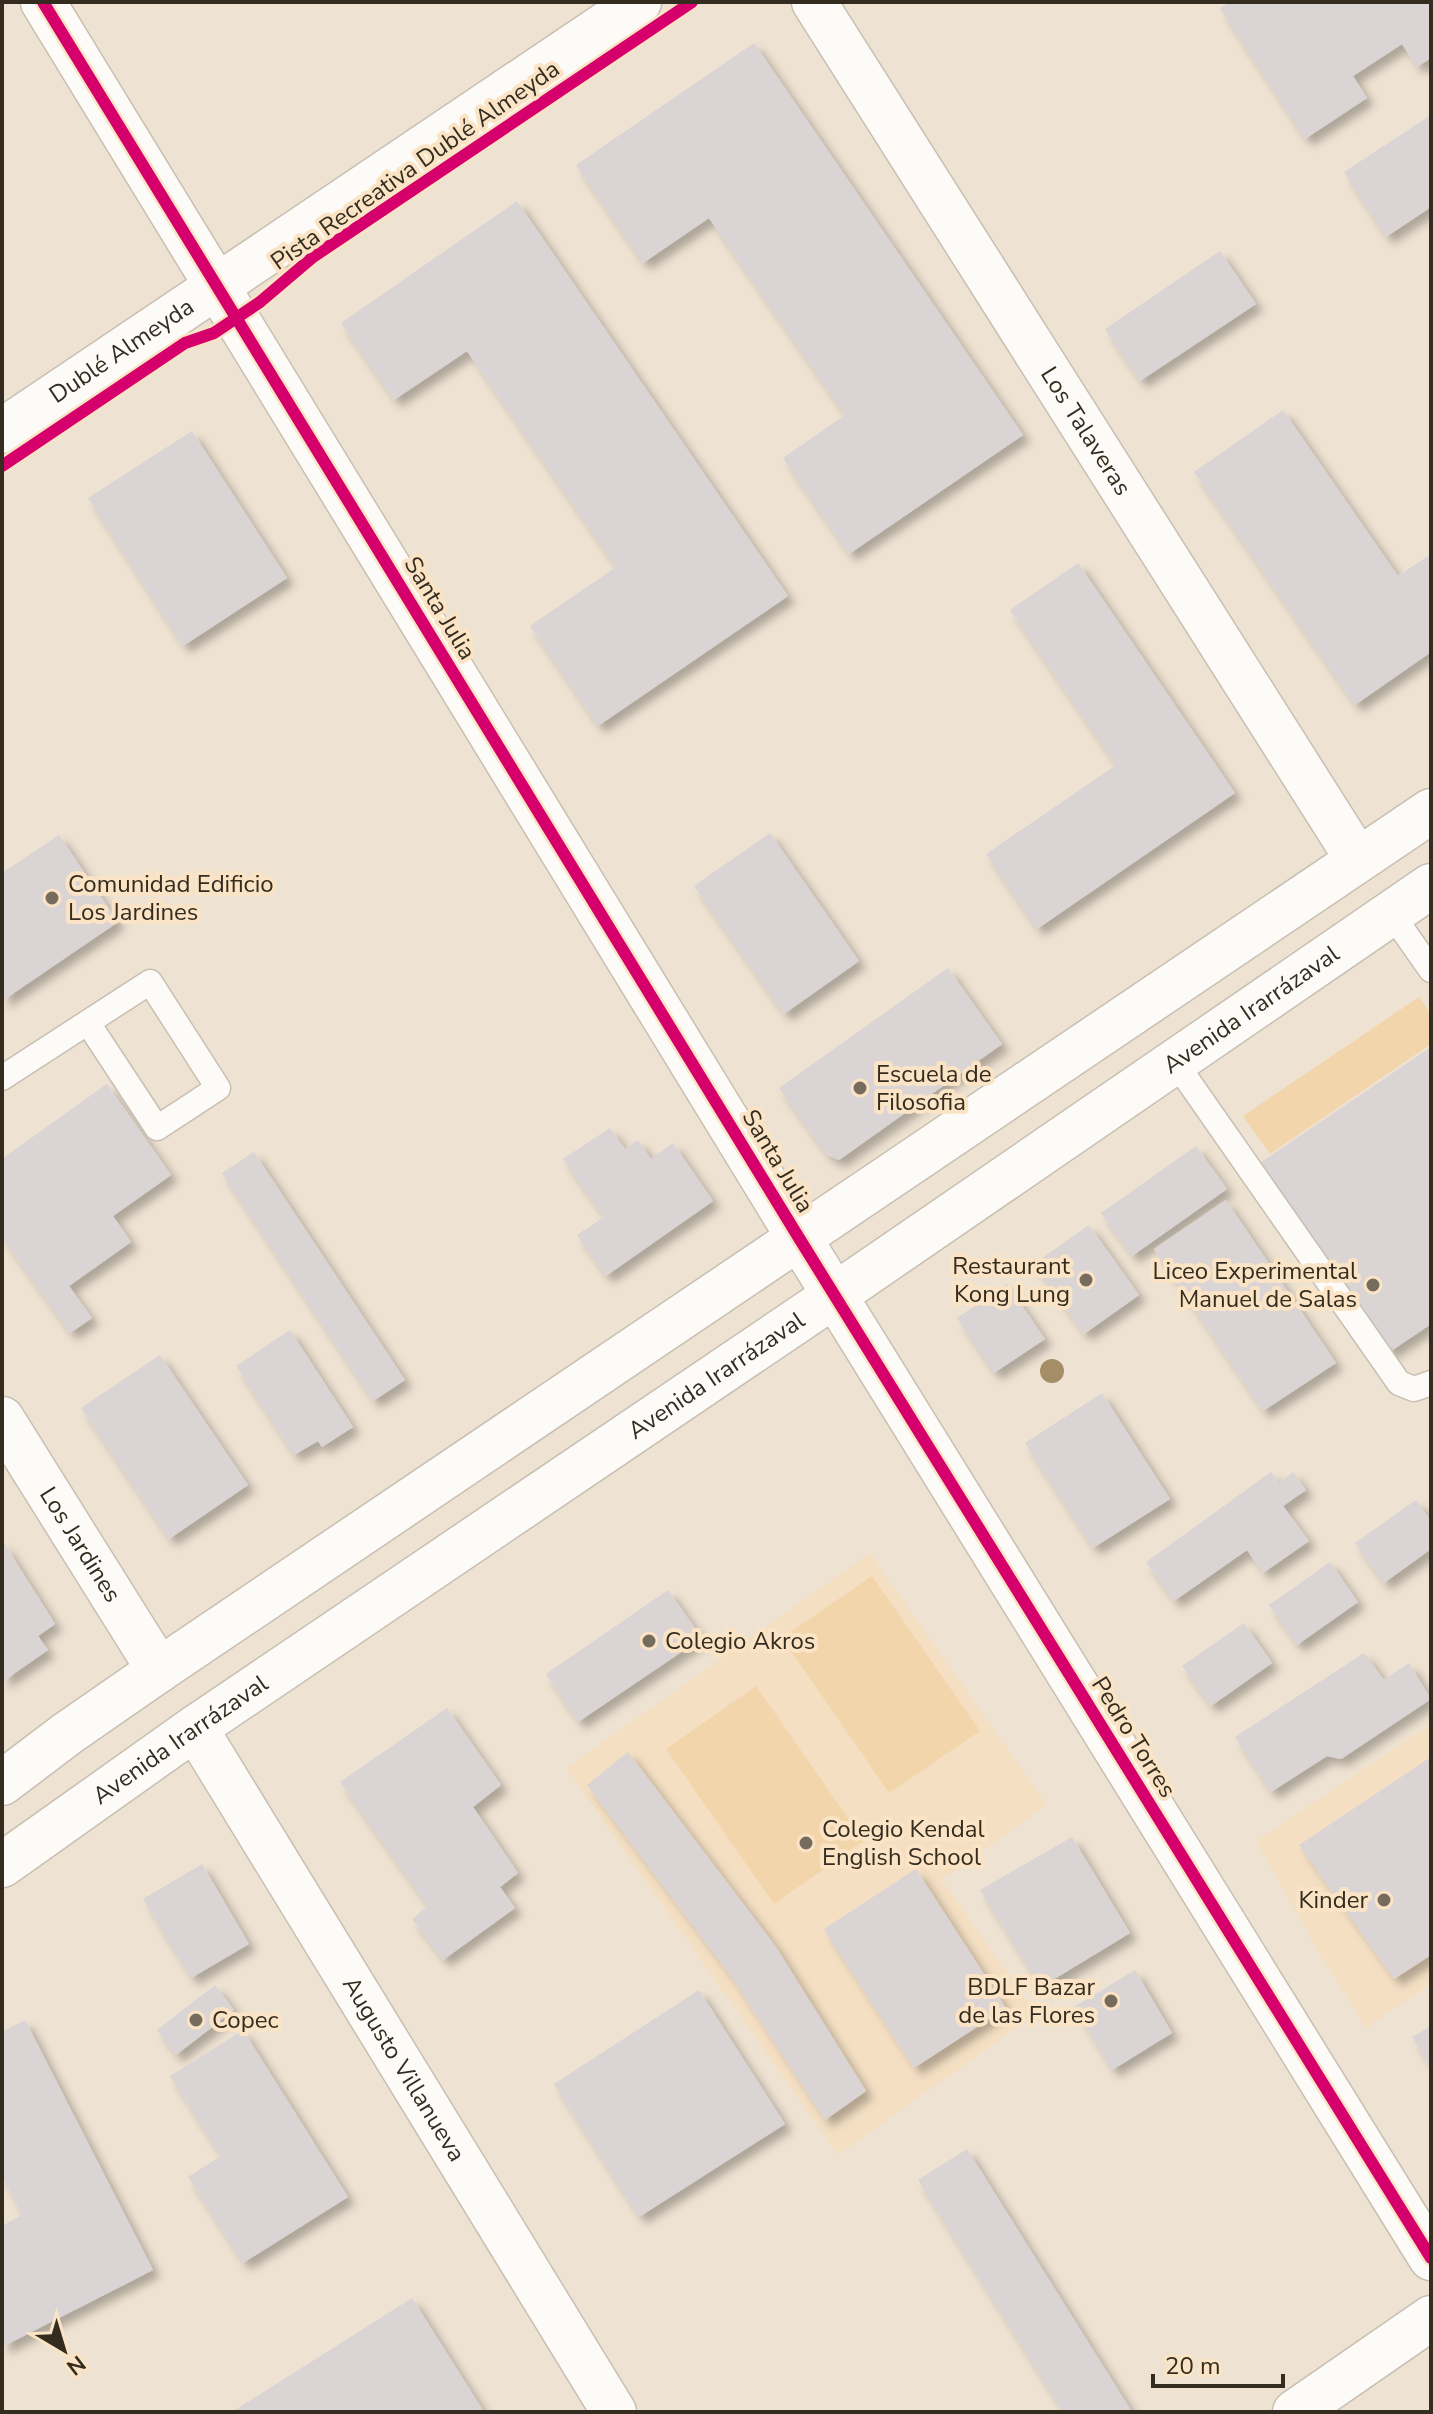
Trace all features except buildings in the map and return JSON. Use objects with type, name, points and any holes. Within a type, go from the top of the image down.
[{"type":"street","name":"Santa Julia","points":[[43,2],[799,1238]]},
{"type":"street","name":"Dublé Almeyda","points":[[2,431],[639,2]]},
{"type":"street","name":"Los Talaveras","points":[[814,2],[1358,860]]},
{"type":"street","points":[[2,1783],[159,1670],[1431,811]]},
{"type":"street","name":"Avenida Irarrázaval","points":[[2,1865],[195,1728],[835,1295],[1431,886]]},
{"type":"street","name":"Pedro Torres","points":[[799,1238],[1431,2258]]},
{"type":"street","name":"Los Jardines","points":[[2,1419],[159,1670]]},
{"type":"street","name":"Augusto Villanueva","points":[[195,1728],[614,2412]]},
{"type":"street","points":[[1295,2412],[1431,2318]]},
{"type":"lane","points":[[1391,913],[1431,970]]},
{"type":"lane","points":[[2,1078],[150,982],[218,1088],[157,1128],[88,1023]]},
{"type":"lane","points":[[1175,1062],[1399,1383],[1414,1389],[1431,1383]]},
{"type":"shaded area","points":[[1419,997],[1431,1014],[1431,1044],[1270,1154],[1243,1116]]},
{"type":"shaded area","name":"Colegio Kendal English School","points":[[870,1553],[1047,1805],[942,1880],[1036,2014],[838,2155],[566,1768]]},
{"type":"shaded area","points":[[872,1576],[980,1731],[889,1793],[782,1638]]},
{"type":"shaded area","points":[[756,1686],[864,1841],[774,1904],[666,1749]]},
{"type":"shaded area","points":[[1431,1724],[1431,1984],[1366,2028],[1256,1841]]},
{"type":"cycle path","points":[[43,2],[799,1238],[1431,2258]]},
{"type":"cycle path","name":"Pista Recreativa Dublé Almeyda","points":[[2,466],[185,343],[214,333],[260,302],[313,257],[692,2]]},
{"type":"place","name":"Comunidad Edificio Los Jardines","points":[[52,898]]},
{"type":"place","name":"Escuela de Filosofia","points":[[860,1088]]},
{"type":"place","name":"Restaurant Kong Lung","points":[[1086,1280]]},
{"type":"place","name":"Liceo Experimental Manuel de Salas","points":[[1373,1285]]},
{"type":"place","name":"Colegio Akros","points":[[649,1641]]},
{"type":"place","name":"Colegio Kendal English School","points":[[806,1843]]},
{"type":"place","name":"Kinder","points":[[1384,1900]]},
{"type":"place","name":"BDLF Bazar de las Flores","points":[[1111,2001]]},
{"type":"place","name":"Copec","points":[[196,2020]]}]
